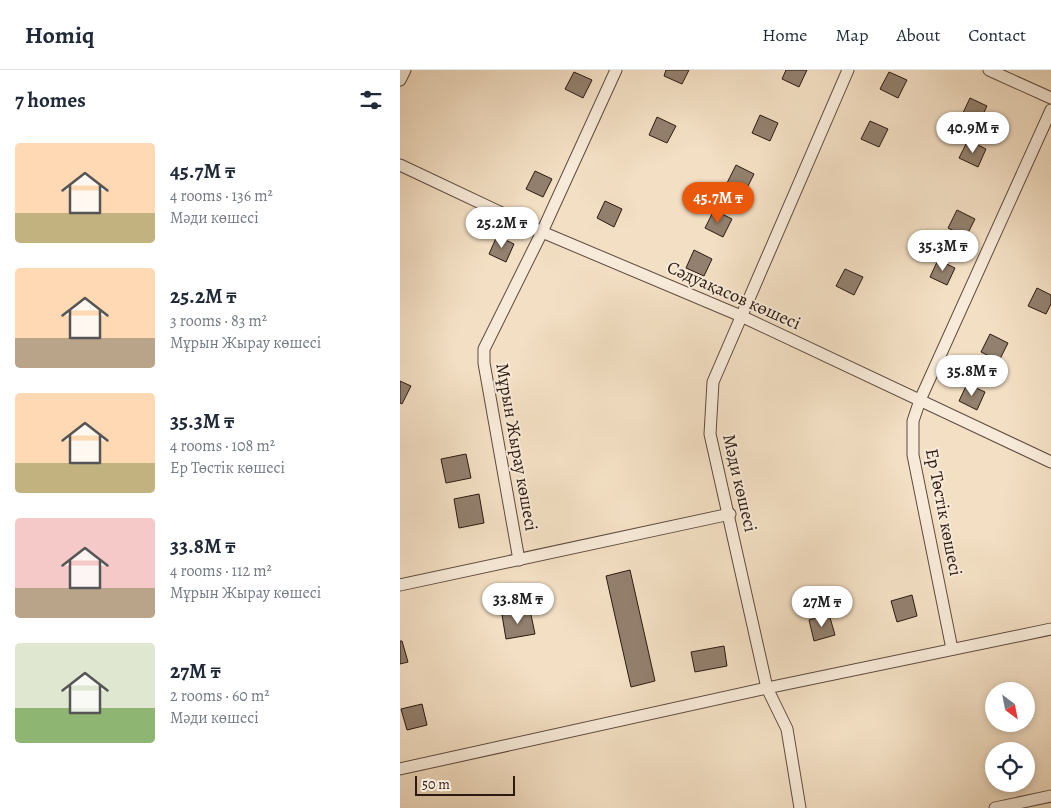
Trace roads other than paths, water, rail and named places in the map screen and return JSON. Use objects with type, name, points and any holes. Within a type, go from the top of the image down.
[{"type":"street","points":[[400,80],[405,70]]},
{"type":"street","name":"Мұрын Жырау көшесі","points":[[519,560],[484,363],[484,349],[542,232],[616,70]]},
{"type":"street","name":"Мәди көшесі","points":[[800,808],[787,729],[768,688],[730,514],[710,434],[714,382],[848,70]]},
{"type":"street","points":[[989,70],[1051,98]]},
{"type":"street","name":"Ер Төстік көшесі","points":[[952,649],[913,455],[913,422],[920,400],[1051,110]]},
{"type":"street","name":"Сәдуақасов көшесі","points":[[400,165],[542,232],[741,316],[1051,462]]},
{"type":"street","points":[[400,585],[730,514]]},
{"type":"street","points":[[400,769],[768,688],[1051,629]]},
{"type":"street","points":[[995,808],[1051,796]]}]
